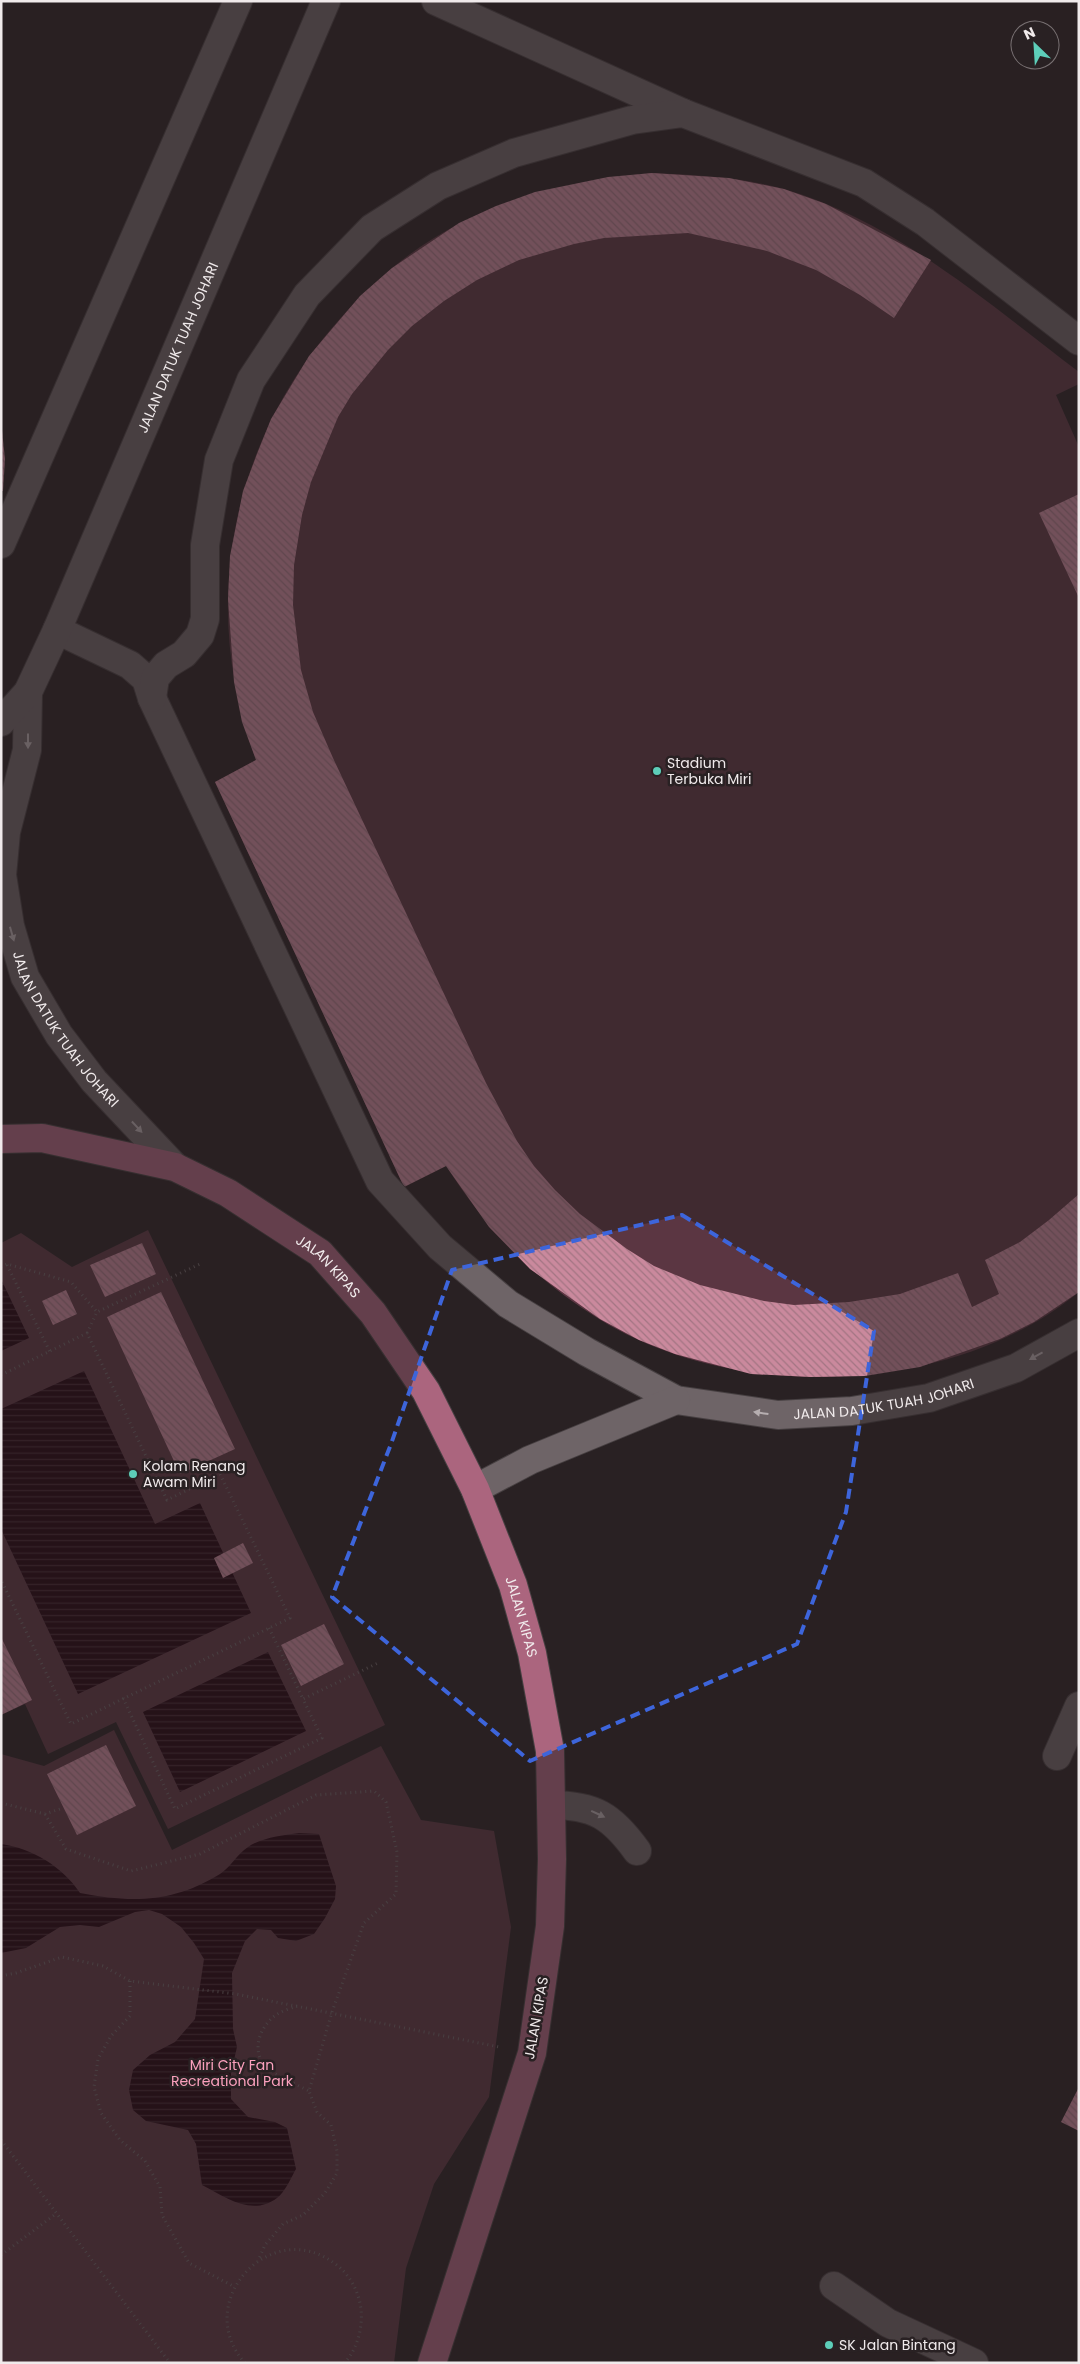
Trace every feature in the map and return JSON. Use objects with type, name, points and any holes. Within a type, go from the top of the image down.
[{"type":"main road","name":"JALAN KIPAS","points":[[1,1139],[42,1138],[175,1167],[228,1193],[320,1253],[373,1313],[426,1391],[475,1490],[512,1585],[532,1653],[550,1751],[550,1926],[532,2053],[432,2363]]},
{"type":"lane","points":[[1,544],[238,1]]},
{"type":"lane","name":"JALAN DATUK TUAH JOHARI","points":[[1,722],[28,692],[57,630],[326,1]]},
{"type":"lane","points":[[436,1],[683,113],[864,183],[925,222],[1079,341]]},
{"type":"lane","points":[[152,698],[155,678],[166,665],[190,648],[200,635],[205,619],[205,544],[219,460],[251,380],[307,295],[372,228],[438,186],[514,153],[632,120],[683,113]]},
{"type":"lane","points":[[57,630],[130,665],[146,678],[152,698],[380,1181],[440,1246],[508,1304],[587,1352],[676,1400]]},
{"type":"lane","name":"JALAN DATUK TUAH JOHARI","points":[[28,692],[28,750],[6,832],[2,875],[10,926],[25,977],[59,1035],[94,1081],[175,1167]]},
{"type":"lane","name":"JALAN DATUK TUAH JOHARI","points":[[676,1400],[778,1415],[861,1409],[929,1398],[1016,1368],[1079,1333]]},
{"type":"lane","points":[[475,1490],[530,1460],[676,1400]]},
{"type":"lane","points":[[1057,1756],[1079,1706]]},
{"type":"lane","points":[[551,1805],[575,1805],[602,1815],[621,1829],[637,1851]]},
{"type":"lane","points":[[834,2286],[888,2322],[974,2363]]},
{"type":"path","points":[[1,1267],[7,1264],[71,1282],[96,1312]]},
{"type":"path","points":[[7,1264],[50,1352]]},
{"type":"path","points":[[1,1375],[87,1334],[96,1312],[200,1264]]},
{"type":"path","points":[[1,1580],[70,1724],[290,1618],[220,1474],[167,1500],[87,1334]]},
{"type":"path","points":[[123,1698],[175,1808],[322,1738],[269,1628]]},
{"type":"path","points":[[303,1699],[380,1662]]},
{"type":"path","points":[[45,1814],[66,1849],[131,1871],[200,1854],[316,1795],[374,1791],[386,1802],[397,1852],[396,1894],[364,1923],[332,2012],[309,2091],[317,2112],[331,2125],[337,2151],[337,2173],[325,2193],[303,2215],[283,2224],[265,2245],[258,2261]]},
{"type":"path","points":[[1,1803],[45,1814],[63,1808]]},
{"type":"path","points":[[1,1976],[16,1974],[62,1958],[103,1966],[130,1982],[236,1994],[532,2053]]},
{"type":"path","points":[[130,1982],[130,2016],[111,2036],[98,2059],[94,2087],[101,2113],[120,2140],[146,2161],[160,2187],[162,2215],[189,2263],[235,2286]]},
{"type":"path","points":[[298,2005],[276,2015],[265,2025],[258,2042],[259,2055],[265,2067],[309,2091]]},
{"type":"path","points":[[1,2140],[170,2363]]},
{"type":"path","points":[[1,2255],[57,2213]]},
{"type":"path","points":[[245,2363],[238,2355],[229,2335],[227,2314],[231,2294],[235,2286],[242,2275],[258,2261],[280,2251],[303,2250],[326,2257],[344,2271],[357,2290],[362,2314],[360,2336],[349,2358],[344,2363]]},
{"type":"highlighted area","points":[[682,1215],[874,1331],[846,1512],[797,1644],[530,1761],[332,1597],[391,1444],[452,1270]]},
{"type":"green space","name":"Stadium Terbuka Miri","points":[[652,173],[718,177],[751,182],[784,189],[825,203],[902,243],[939,267],[1079,372],[1079,384],[1056,395],[1079,447],[1079,1292],[1028,1327],[970,1352],[908,1369],[843,1376],[778,1375],[714,1365],[654,1347],[599,1319],[532,1270],[479,1212],[446,1166],[404,1187],[215,782],[256,760],[239,702],[230,644],[228,586],[235,529],[250,473],[272,420],[301,369],[338,321],[365,292],[410,254],[444,232],[484,212],[531,195],[602,179]]},
{"type":"green space","name":"Kolam Renang Awam Miri","points":[[148,1230],[385,1725],[168,1829],[116,1722],[48,1754],[25,1704],[1,1715],[1,1243],[21,1233],[72,1267]]},
{"type":"green space","name":"Miri City Fan Recreational Park","points":[[114,1730],[172,1850],[381,1746],[421,1820],[494,1831],[511,1927],[489,2097],[434,2184],[406,2268],[394,2363],[1,2363],[1,1754],[44,1766]]},
{"type":"shaded area","points":[[1,1279],[29,1338],[1,1351]]},
{"type":"shaded area","points":[[84,1371],[155,1524],[200,1503],[251,1613],[78,1694],[1,1529],[1,1409]]},
{"type":"shaded area","points":[[268,1652],[306,1731],[180,1792],[143,1712]]},
{"type":"shaded area","points":[[299,1833],[319,1834],[336,1886],[335,1899],[314,1934],[296,1941],[278,1938],[271,1930],[257,1929],[245,1941],[232,1973],[233,2029],[237,2047],[231,2073],[231,2099],[248,2117],[275,2122],[287,2128],[296,2169],[285,2189],[277,2198],[258,2206],[248,2205],[229,2199],[202,2185],[196,2144],[188,2130],[146,2121],[133,2110],[129,2090],[133,2070],[150,2055],[175,2042],[195,2019],[204,1959],[194,1943],[181,1927],[162,1914],[149,1910],[135,1912],[99,1927],[80,1925],[60,1927],[26,1948],[1,1953],[1,1844],[13,1846],[46,1860],[65,1875],[80,1893],[135,1899],[152,1898],[186,1891],[220,1874],[244,1850],[253,1844],[272,1837]]},
{"type":"building","points":[[652,173],[729,178],[784,189],[826,204],[931,260],[894,318],[860,295],[816,270],[767,251],[688,233],[604,238],[574,244],[519,260],[477,280],[444,301],[412,326],[388,350],[352,394],[338,417],[311,482],[302,515],[294,565],[293,605],[301,670],[313,712],[333,758],[486,1083],[517,1141],[534,1166],[555,1190],[580,1214],[627,1249],[654,1266],[700,1285],[764,1301],[794,1305],[849,1302],[900,1294],[958,1273],[972,1307],[999,1294],[985,1260],[1020,1242],[1079,1194],[1079,1292],[1034,1322],[1000,1339],[920,1367],[865,1376],[811,1377],[751,1374],[675,1354],[639,1340],[600,1319],[530,1269],[489,1227],[446,1166],[404,1187],[215,782],[256,760],[242,722],[234,682],[228,599],[230,556],[243,491],[271,419],[309,356],[360,296],[392,268],[459,223],[496,206],[535,192],[608,177]]},
{"type":"building","points":[[1,421],[5,459],[3,491],[1,491]]},
{"type":"building","points":[[1079,494],[1079,598],[1039,513]]},
{"type":"building","points":[[142,1243],[156,1274],[105,1297],[90,1265]]},
{"type":"building","points":[[66,1290],[77,1314],[53,1325],[42,1301]]},
{"type":"building","points":[[161,1292],[235,1449],[180,1474],[107,1317]]},
{"type":"building","points":[[243,1543],[253,1563],[223,1578],[214,1558]]},
{"type":"building","points":[[324,1624],[344,1664],[301,1686],[281,1645]]},
{"type":"building","points":[[1,1637],[32,1700],[1,1715]]},
{"type":"building","points":[[106,1745],[136,1806],[77,1835],[47,1774]]},
{"type":"building","points":[[1079,2087],[1079,2131],[1061,2122]]},
{"type":"place","name":"Stadium Terbuka Miri","points":[[657,771]]},
{"type":"place","name":"Kolam Renang Awam Miri","points":[[133,1474]]},
{"type":"place","name":"SK Jalan Bintang","points":[[829,2345]]}]
